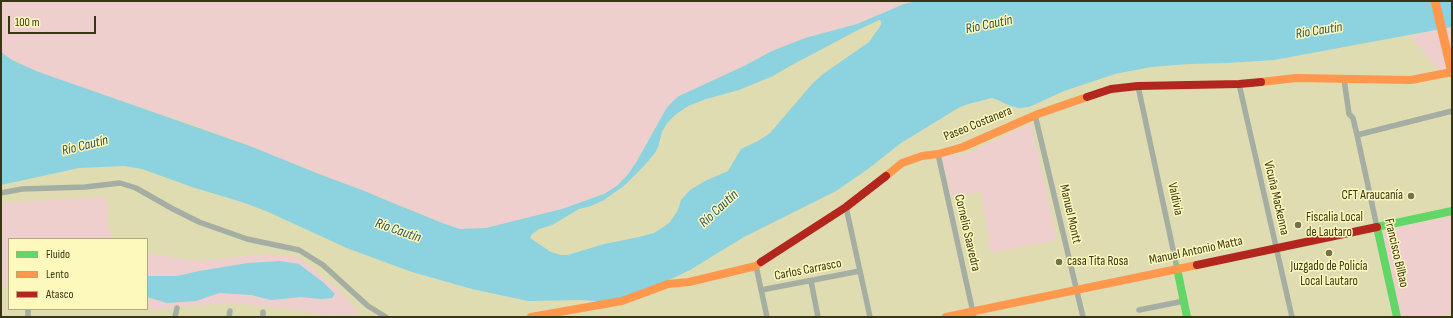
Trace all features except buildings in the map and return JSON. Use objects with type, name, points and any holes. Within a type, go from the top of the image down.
[{"type":"street","points":[[1435,1],[1452,73]]},
{"type":"street","name":"Paseo Costanera","points":[[531,317],[622,302],[668,284],[689,282],[756,266],[846,207],[902,163],[922,156],[938,154],[963,147],[1035,115],[1111,89],[1138,86],[1239,84],[1296,78],[1412,80],[1452,73]]},
{"type":"street","name":"Francisco Bilbao","points":[[1344,79],[1349,114],[1352,118],[1357,135],[1397,317]]},
{"type":"street","name":"Vicuña Mackenna","points":[[1239,84],[1292,317]]},
{"type":"street","name":"Valdivia","points":[[1138,86],[1187,317]]},
{"type":"street","points":[[1357,135],[1452,111]]},
{"type":"street","name":"Manuel Montt","points":[[1035,115],[1083,317]]},
{"type":"street","name":"Cornelio Saavedra","points":[[938,154],[974,314]]},
{"type":"street","points":[[1,193],[22,189],[85,187],[120,184],[136,188],[199,222],[246,239],[299,250],[323,265],[368,306],[386,317]]},
{"type":"street","points":[[846,207],[870,317]]},
{"type":"street","name":"Manuel Antonio Matta","points":[[946,317],[974,314],[1076,289],[1452,211]]},
{"type":"street","points":[[756,266],[766,317]]},
{"type":"street","name":"Carlos Carrasco","points":[[761,290],[860,271]]},
{"type":"street","points":[[811,281],[818,317]]},
{"type":"street","points":[[1139,310],[1184,301]]},
{"type":"street","points":[[175,317],[176,308]]},
{"type":"shaded area","points":[[1,1],[917,1],[904,4],[857,24],[805,38],[772,51],[744,66],[679,96],[662,116],[629,173],[618,185],[604,194],[562,209],[486,228],[460,229],[416,213],[250,146],[19,65],[1,52]]},
{"type":"shaded area","points":[[1452,27],[1452,75],[1442,74],[1410,36]]},
{"type":"shaded area","points":[[1031,123],[1057,240],[991,253],[981,192],[952,196],[941,156],[966,154]]},
{"type":"shaded area","points":[[103,197],[108,202],[107,222],[113,238],[8,238],[8,287],[1,285],[1,203]]},
{"type":"shaded area","points":[[1452,216],[1452,313],[1436,317],[1400,317],[1383,236],[1385,232],[1391,229]]},
{"type":"shaded area","points":[[148,253],[196,261],[265,254],[298,257],[341,291],[360,314],[333,316],[281,308],[229,303],[174,307],[157,310],[148,309],[148,297],[167,303],[196,301],[219,293],[251,295],[271,300],[301,297],[321,299],[299,264],[280,261],[248,263],[177,276],[148,276]]},
{"type":"water","name":"Río Cautín","points":[[917,1],[1452,1],[1452,27],[1274,60],[1151,67],[1115,74],[1064,91],[1029,107],[1019,108],[1010,106],[992,98],[968,104],[960,107],[901,143],[868,169],[836,191],[744,237],[690,270],[647,290],[608,302],[581,300],[528,301],[472,289],[412,272],[349,249],[266,211],[142,169],[124,166],[79,168],[1,185],[1,52],[12,60],[36,71],[250,146],[445,224],[460,229],[486,228],[562,209],[604,194],[618,185],[629,173],[666,109],[679,96],[744,66],[772,51],[805,38],[857,24],[904,4]],"holes":[[[879,20],[881,21],[881,25],[869,42],[823,74],[813,83],[770,133],[758,141],[741,149],[728,171],[705,181],[690,190],[681,200],[678,210],[670,222],[654,233],[604,244],[568,255],[561,255],[551,252],[530,238],[531,235],[539,229],[552,225],[579,209],[591,206],[604,200],[625,185],[655,153],[662,132],[667,123],[688,106],[706,99],[739,90],[773,76],[860,29]]]},
{"type":"water","points":[[280,261],[299,264],[324,283],[335,294],[332,298],[321,299],[301,297],[271,300],[251,295],[219,293],[196,301],[167,303],[148,297],[148,276],[177,276],[248,263]]},
{"type":"traffic: fast","points":[[1397,317],[1377,227],[1452,211]]},
{"type":"traffic: fast","points":[[1177,268],[1187,317]]},
{"type":"traffic: slow","points":[[1435,1],[1452,73]]},
{"type":"traffic: slow","points":[[1261,82],[1296,78],[1411,80],[1452,72]]},
{"type":"traffic: slow","points":[[886,176],[902,163],[922,156],[938,154],[963,147],[1038,114],[1087,97]]},
{"type":"traffic: slow","points":[[531,317],[622,301],[668,284],[689,282],[756,266],[761,262]]},
{"type":"traffic: slow","points":[[946,317],[1197,265]]},
{"type":"traffic: jam","points":[[1087,97],[1111,89],[1138,86],[1239,84],[1261,82]]},
{"type":"traffic: jam","points":[[761,262],[846,207],[886,176]]},
{"type":"traffic: jam","points":[[1197,265],[1377,227]]},
{"type":"place","name":"CFT Araucanía","points":[[1411,196]]},
{"type":"place","name":"Fiscalia Local de Lautaro","points":[[1298,225]]},
{"type":"place","name":"Juzgado de Policía Local Lautaro","points":[[1329,253]]},
{"type":"place","name":"casa Tita Rosa","points":[[1059,262]]}]
